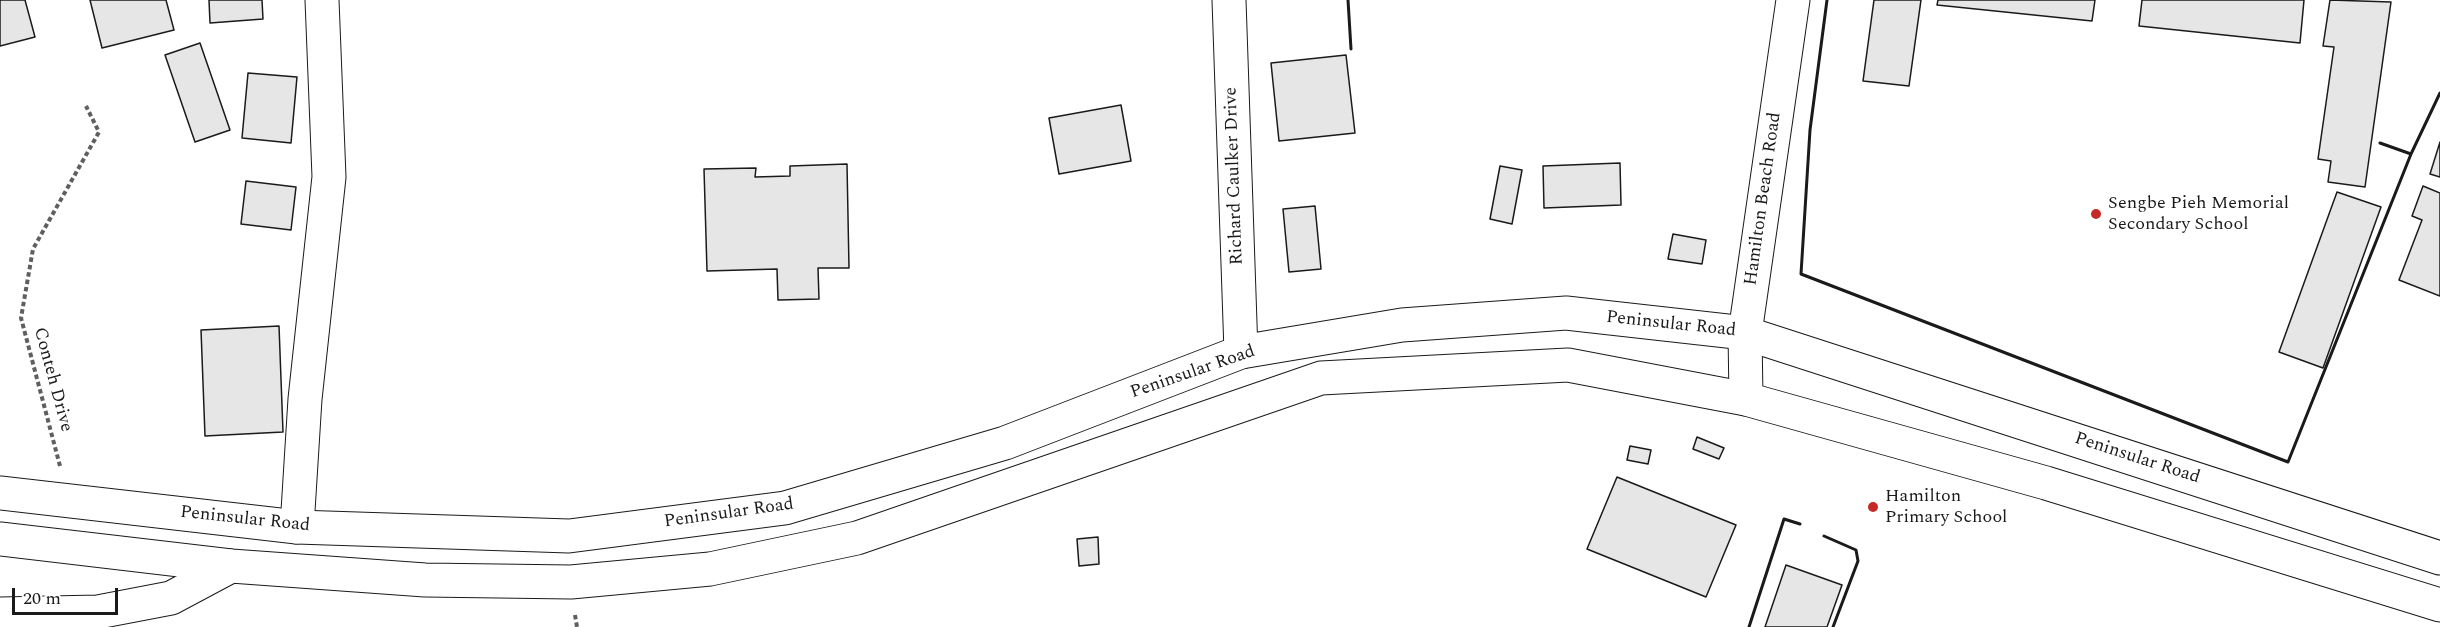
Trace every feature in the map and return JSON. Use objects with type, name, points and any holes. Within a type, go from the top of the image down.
[{"type":"main road","points":[[297,527],[305,399],[329,177],[322,0]]},
{"type":"main road","name":"Richard Caulker Drive","points":[[1229,0],[1241,352]]},
{"type":"main road","name":"Hamilton Beach Road","points":[[1746,399],[1745,333],[1793,0]]},
{"type":"main road","name":"Peninsular Road","points":[[0,493],[297,527],[569,536],[785,508],[1005,443],[1241,352],[1402,325],[1566,313],[1745,333],[2440,558]]},
{"type":"main road","points":[[0,539],[231,566],[425,580],[571,582],[710,568],[857,538],[1320,378],[1568,365],[1746,399],[2046,483],[2440,605]]},
{"type":"main road","points":[[0,614],[98,612],[171,598],[231,566]]},
{"type":"path","name":"Conteh Drive","points":[[69,501],[21,318],[33,249],[99,132],[86,106]]},
{"type":"building","points":[[0,0],[25,0],[35,37],[0,46]]},
{"type":"building","points":[[90,0],[166,0],[174,30],[102,48]]},
{"type":"building","points":[[209,0],[262,0],[263,19],[210,23]]},
{"type":"building","points":[[1874,0],[1921,0],[1909,86],[1863,81]]},
{"type":"building","points":[[1938,0],[2095,0],[2092,21],[1937,5]]},
{"type":"building","points":[[2142,0],[2304,0],[2300,43],[2139,26]]},
{"type":"building","points":[[2330,0],[2391,2],[2365,187],[2328,182],[2331,161],[2318,159],[2334,47],[2323,46]]},
{"type":"building","points":[[200,43],[230,130],[195,142],[165,55]]},
{"type":"building","points":[[1346,55],[1355,133],[1279,141],[1271,63]]},
{"type":"building","points":[[248,73],[297,77],[291,143],[242,138]]},
{"type":"building","points":[[1121,105],[1131,161],[1059,174],[1049,118]]},
{"type":"building","points":[[2440,142],[2440,177],[2430,174]]},
{"type":"building","points":[[1620,163],[1621,205],[1544,208],[1543,166]]},
{"type":"building","points":[[847,164],[849,268],[818,268],[819,299],[778,300],[777,269],[707,271],[704,169],[756,168],[755,177],[790,176],[790,166]]},
{"type":"building","points":[[1500,166],[1522,170],[1512,224],[1490,219]]},
{"type":"building","points":[[246,181],[296,187],[291,230],[241,224]]},
{"type":"building","points":[[2423,186],[2440,193],[2440,296],[2399,280],[2422,220],[2412,216]]},
{"type":"building","points":[[2337,192],[2381,207],[2323,368],[2279,352]]},
{"type":"building","points":[[1315,206],[1321,269],[1289,272],[1283,209]]},
{"type":"building","points":[[1673,234],[1706,240],[1702,264],[1668,259]]},
{"type":"building","points":[[279,326],[283,432],[205,436],[201,330]]},
{"type":"building","points":[[1697,437],[1724,448],[1719,459],[1693,449]]},
{"type":"building","points":[[1630,446],[1651,450],[1648,464],[1627,460]]},
{"type":"building","points":[[1617,477],[1736,525],[1706,597],[1587,549]]},
{"type":"building","points":[[1098,537],[1099,564],[1079,566],[1077,539]]},
{"type":"building","points":[[1786,565],[1842,585],[1827,627],[1765,627]]},
{"type":"wall","points":[[1348,0],[1351,49]]},
{"type":"wall","points":[[1827,0],[1810,130],[1801,274],[2288,462],[2411,154],[2440,93]]},
{"type":"wall","points":[[2380,143],[2411,154]]},
{"type":"wall","points":[[1749,627],[1784,519],[1800,524]]},
{"type":"wall","points":[[1824,536],[1856,550],[1858,561],[1833,627]]},
{"type":"place","name":"Sengbe Pieh Memorial Secondary School","points":[[2096,214]]},
{"type":"place","name":"Hamilton Primary School","points":[[1873,507]]}]
